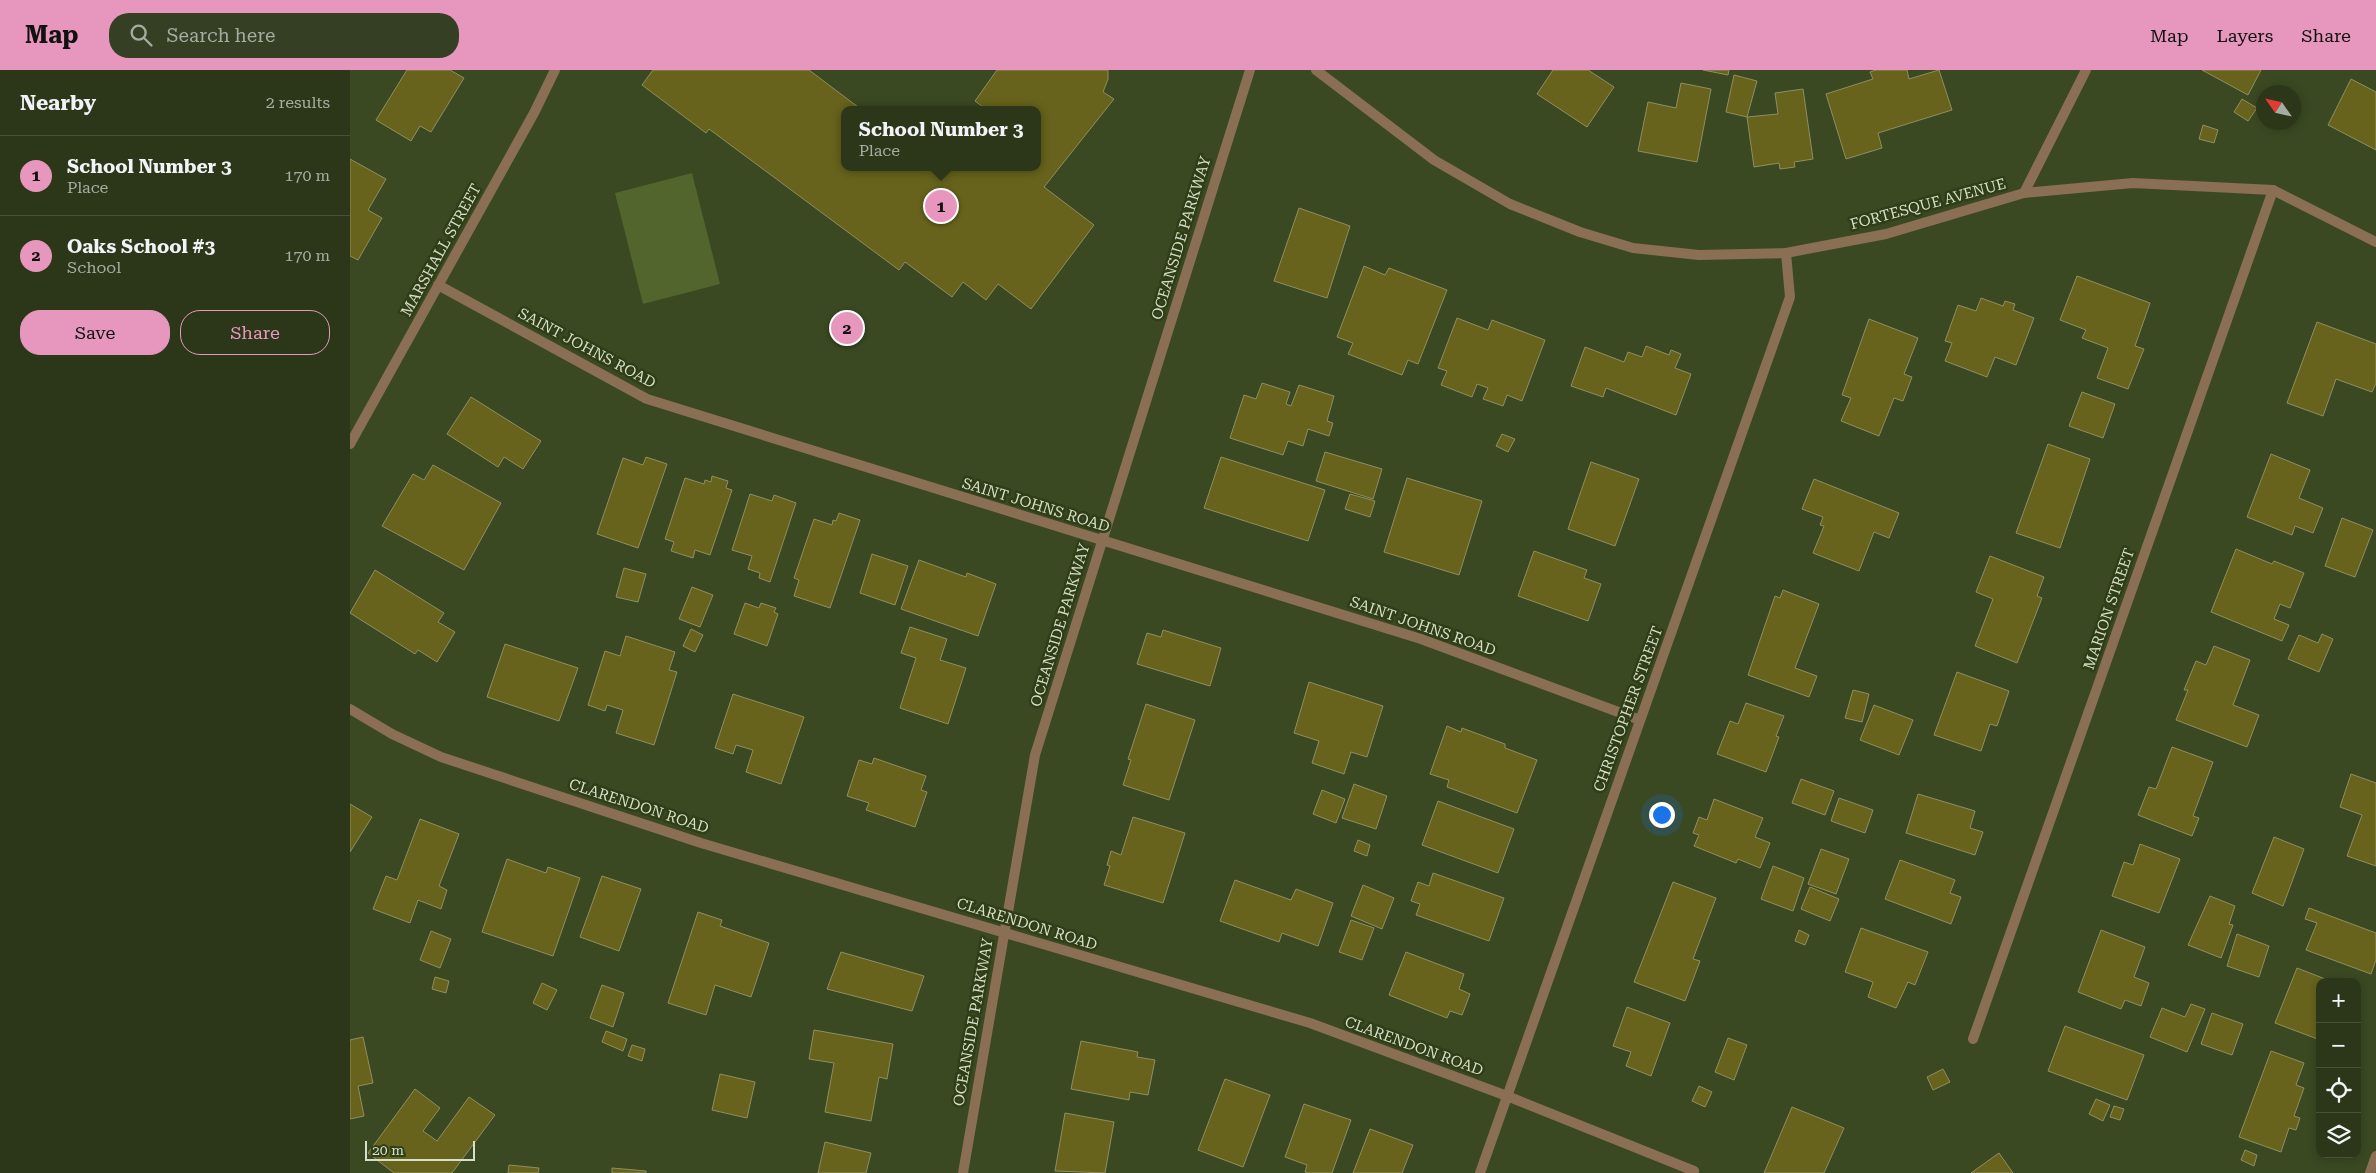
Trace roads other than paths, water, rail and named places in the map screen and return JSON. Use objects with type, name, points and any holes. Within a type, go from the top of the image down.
[{"type":"street","name":"MARSHALL STREET","points":[[350,444],[556,70]]},
{"type":"street","name":"OCEANSIDE PARKWAY","points":[[963,1173],[1035,755],[1250,70]]},
{"type":"street","name":"FORTESQUE AVENUE","points":[[1316,70],[1434,160],[1510,204],[1580,232],[1633,248],[1698,255],[1786,253],[1886,234],[2024,193],[2133,183],[2273,190],[2376,242]]},
{"type":"street","points":[[2024,193],[2086,70]]},
{"type":"street","name":"MARION STREET","points":[[1973,1039],[2273,190]]},
{"type":"street","name":"CHRISTOPHER STREET","points":[[1480,1173],[1790,297],[1786,253]]},
{"type":"street","name":"SAINT JOHNS ROAD","points":[[438,285],[647,399],[1421,639],[1640,720]]},
{"type":"street","name":"CLARENDON ROAD","points":[[350,709],[392,734],[442,757],[701,843],[1310,1023],[1507,1096],[1694,1171]]},
{"type":"street","points":[[2370,1173],[2376,1156]]},
{"type":"place","name":"School Number 3","points":[[941,206]]},
{"type":"place","name":"Oaks School #3","points":[[847,328]]}]
